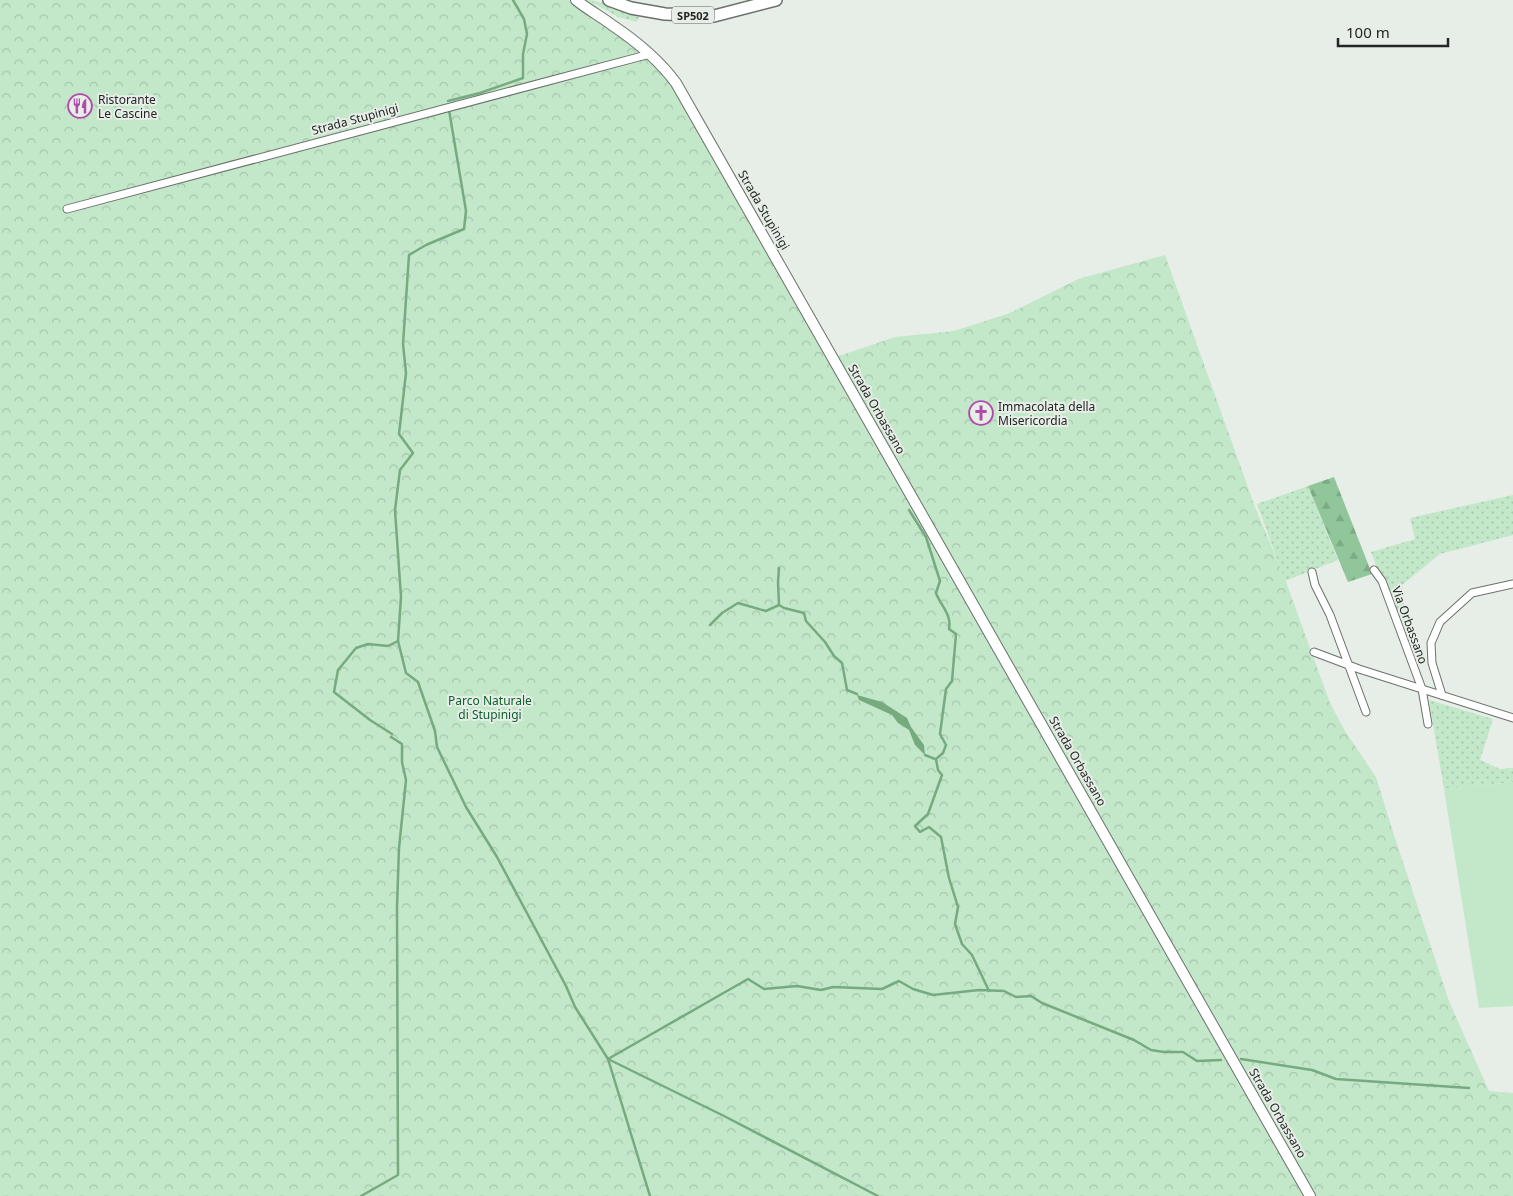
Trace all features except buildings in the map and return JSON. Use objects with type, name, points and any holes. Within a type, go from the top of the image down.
[{"type":"main road","name":"Strada Stupinigi","points":[[576,0],[614,26],[664,67],[691,107],[834,358]]},
{"type":"main road","name":"SP502","points":[[609,0],[631,8],[665,14],[714,16],[776,0]]},
{"type":"main road","name":"Strada Orbassano","points":[[834,358],[1300,1177],[1309,1196]]},
{"type":"street","name":"Strada Stupinigi","points":[[67,210],[650,54]]},
{"type":"street","name":"Via Orbassano","points":[[1374,570],[1382,581],[1422,689],[1428,724]]},
{"type":"street","points":[[1312,572],[1315,585],[1330,615],[1366,712]]},
{"type":"street","points":[[1442,695],[1432,663],[1431,643],[1440,622],[1472,593],[1513,584]]},
{"type":"street","points":[[1314,652],[1348,665],[1513,718]]},
{"type":"green space","name":"Parco Naturale di Stupinigi","points":[[0,0],[590,0],[666,69],[833,358],[895,337],[954,331],[1010,313],[1078,279],[1165,255],[1255,507],[1285,579],[1330,703],[1345,731],[1376,777],[1449,1001],[1489,1091],[1513,1093],[1513,1196],[0,1196]]},
{"type":"green space","points":[[588,0],[606,4],[639,17],[637,22],[618,17]]},
{"type":"green space","points":[[1334,477],[1372,574],[1348,582],[1308,486]]},
{"type":"green space","points":[[1308,486],[1338,560],[1285,581],[1257,504]]},
{"type":"green space","points":[[1513,495],[1513,535],[1440,554],[1402,585],[1409,650],[1371,552],[1415,539],[1410,518]]},
{"type":"green space","points":[[1429,700],[1493,719],[1480,760],[1500,769],[1513,768],[1513,782],[1444,789]]},
{"type":"green space","points":[[1513,782],[1513,1006],[1479,1008],[1444,789]]},
{"type":"shaded area","points":[[857,695],[882,702],[907,718],[924,745],[925,755],[915,745],[909,730],[898,723],[892,715],[859,700]]},
{"type":"waterway","points":[[448,101],[480,93],[523,78],[523,54],[527,34],[524,19],[513,0]]},
{"type":"waterway","points":[[449,110],[466,211],[464,229],[426,245],[409,255],[403,344],[406,373],[399,434],[413,453],[400,470],[395,510],[401,597],[398,641],[406,673],[418,682],[435,731],[437,747],[466,807],[497,857],[566,986],[575,1007],[608,1059],[650,1196]]},
{"type":"waterway","points":[[909,510],[926,537],[940,581],[936,593],[948,615],[949,629],[956,634],[952,681],[946,689],[940,734],[946,745],[943,753],[936,759],[938,770],[942,775],[928,814],[915,826],[920,832],[929,827],[941,837],[949,878],[958,907],[955,924],[962,944],[972,955],[989,991]]},
{"type":"waterway","points":[[779,568],[779,605],[804,613],[806,621],[825,642],[834,656],[842,663],[847,690],[857,694]]},
{"type":"waterway","points":[[710,625],[722,613],[738,603],[766,611],[779,605]]},
{"type":"waterway","points":[[392,734],[370,720],[334,692],[338,670],[356,648],[368,644],[388,646],[398,641]]},
{"type":"waterway","points":[[361,1196],[398,1175],[397,907],[399,848],[406,780],[402,762],[402,744],[391,737]]},
{"type":"waterway","points":[[925,755],[935,759]]},
{"type":"waterway","points":[[608,1059],[748,979],[764,989],[797,986],[821,990],[833,987],[882,989],[899,981],[913,989],[933,995],[979,990],[1004,991],[1016,997],[1031,996],[1042,1003],[1134,1040],[1151,1050],[1183,1052],[1197,1061],[1221,1060]]},
{"type":"waterway","points":[[608,1059],[724,1116],[878,1196]]},
{"type":"waterway","points":[[1241,1059],[1312,1070],[1336,1079],[1469,1088]]},
{"type":"place","name":"Ristorante Le Cascine","points":[[80,106]]},
{"type":"place","name":"Immacolata della Misericordia","points":[[981,413]]}]
